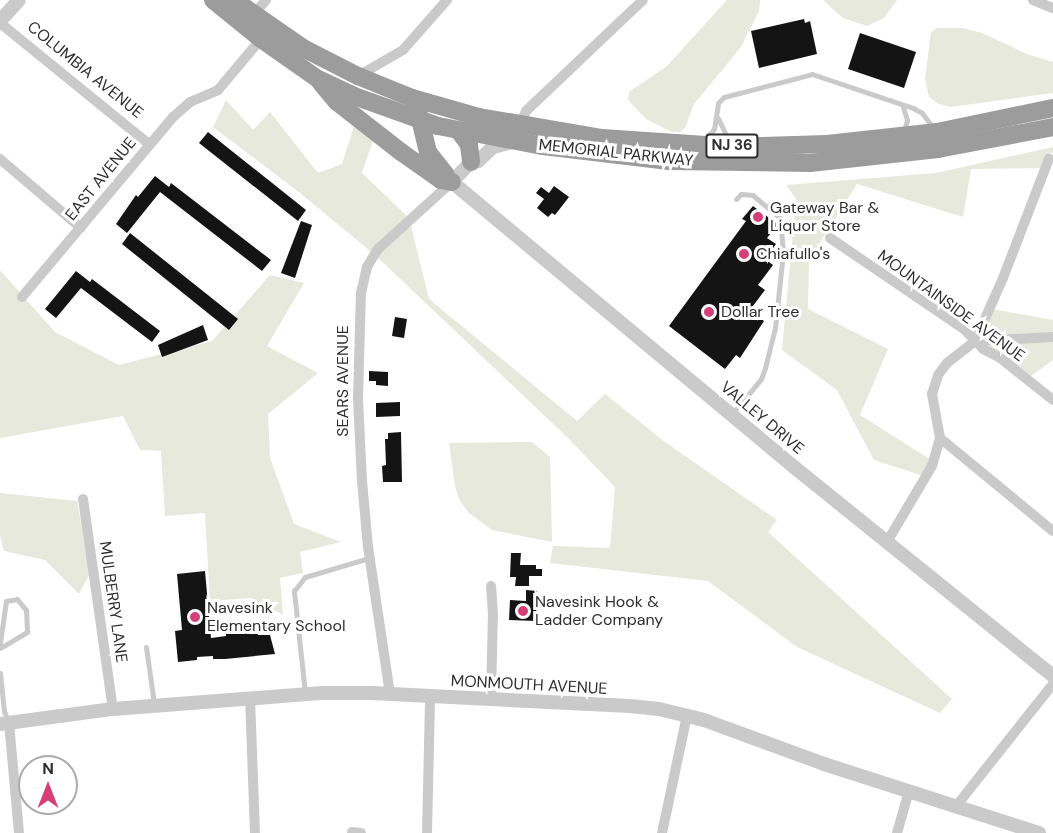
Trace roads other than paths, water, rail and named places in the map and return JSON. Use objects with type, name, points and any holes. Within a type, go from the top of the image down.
[{"type":"highway","name":"MEMORIAL PARKWAY","points":[[213,0],[261,39],[318,79],[377,106],[421,122],[459,131],[735,147],[827,144],[937,132],[1053,108]]},
{"type":"highway","name":"MEMORIAL PARKWAY","points":[[234,0],[303,48],[358,76],[412,98],[479,117],[518,133],[636,158],[777,164],[904,154],[1053,127]]},
{"type":"highway","points":[[318,79],[337,102],[401,152],[441,180],[452,182]]},
{"type":"highway","points":[[412,98],[421,122],[428,152],[452,182]]},
{"type":"highway","points":[[459,131],[469,145],[471,162]]},
{"type":"street","points":[[0,22],[19,0]]},
{"type":"street","points":[[253,15],[266,0]]},
{"type":"street","points":[[358,76],[403,50],[447,0]]},
{"type":"street","name":"SEARS AVENUE","points":[[390,694],[369,558],[358,398],[361,293],[367,267],[378,249],[471,162],[478,160],[518,133],[526,111],[643,0]]},
{"type":"street","points":[[1033,0],[1053,8]]},
{"type":"street","name":"COLUMBIA AVENUE","points":[[0,22],[149,144]]},
{"type":"street","name":"EAST AVENUE","points":[[22,297],[149,144],[185,105],[218,90],[261,39]]},
{"type":"street","points":[[0,159],[81,228]]},
{"type":"street","points":[[887,542],[926,479],[940,438],[933,407],[934,384],[947,363],[975,341],[1003,278],[1049,159]]},
{"type":"street","name":"VALLEY DRIVE","points":[[452,182],[887,542],[1053,676]]},
{"type":"street","name":"MOUNTAINSIDE AVENUE","points":[[830,238],[964,329],[975,341],[1053,400]]},
{"type":"street","points":[[975,341],[1053,337]]},
{"type":"street","points":[[940,438],[1053,531]]},
{"type":"street","name":"MULBERRY LANE","points":[[83,499],[113,709]]},
{"type":"street","points":[[490,699],[493,614],[491,586]]},
{"type":"street","points":[[957,805],[1053,684]]},
{"type":"street","name":"MONMOUTH AVENUE","points":[[4,723],[154,705],[305,694],[390,694],[630,706],[687,716],[727,727],[824,764],[1039,833]]},
{"type":"street","points":[[427,833],[430,696]]},
{"type":"street","points":[[250,697],[255,833]]},
{"type":"street","points":[[662,833],[687,716]]},
{"type":"street","points":[[4,723],[20,833]]},
{"type":"street","points":[[897,833],[909,791]]},
{"type":"lane","points":[[697,145],[708,137],[717,116],[718,103],[724,97],[812,74],[922,113],[937,132]]},
{"type":"lane","points":[[901,137],[907,120],[903,107]]},
{"type":"lane","points":[[717,116],[725,138],[735,147]]},
{"type":"lane","points":[[732,414],[761,379],[765,368],[775,328],[783,252],[780,218],[753,195],[741,194],[736,199]]},
{"type":"lane","points":[[305,694],[294,591],[305,577],[369,558]]},
{"type":"lane","points":[[17,599],[26,610],[27,632],[0,645],[6,601],[17,599]]},
{"type":"lane","points":[[146,647],[154,705]]},
{"type":"lane","points":[[0,673],[4,723]]},
{"type":"place","name":"Gateway Bar & Liquor Store","points":[[758,217]]},
{"type":"place","name":"Chiafullo's","points":[[744,254]]},
{"type":"place","name":"Dollar Tree","points":[[709,312]]},
{"type":"place","name":"Navesink Hook & Ladder Company","points":[[523,611]]},
{"type":"place","name":"Navesink Elementary School","points":[[195,617]]}]
